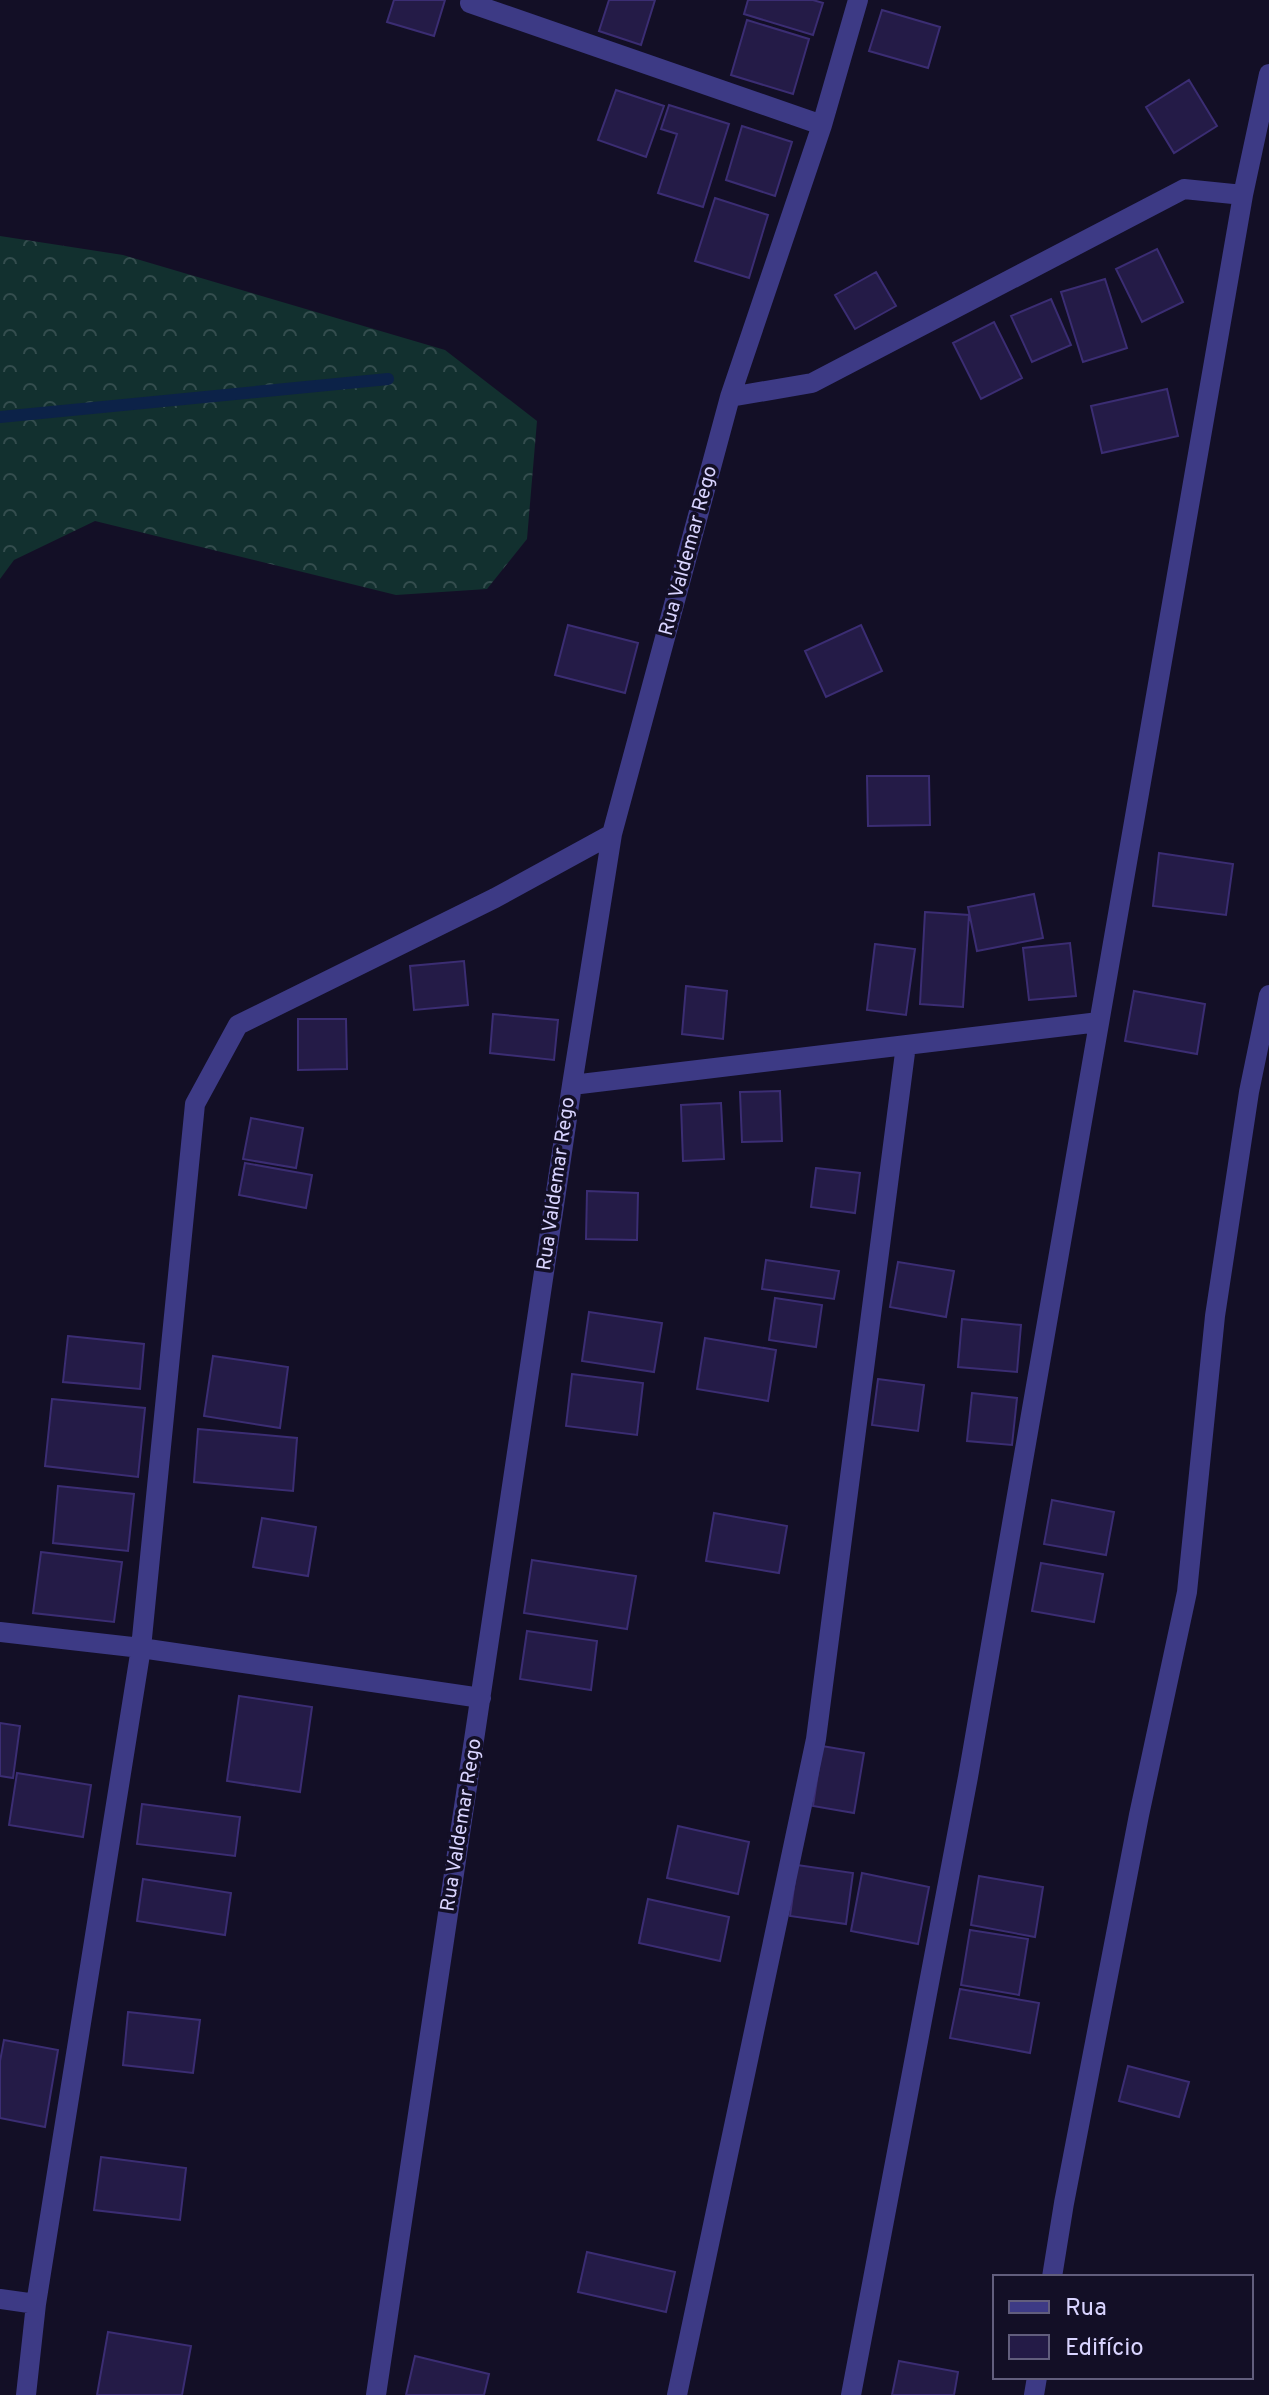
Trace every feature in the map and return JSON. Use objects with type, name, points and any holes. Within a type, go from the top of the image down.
[{"type":"street","points":[[471,0],[470,3],[822,125]]},
{"type":"street","name":"Rua Valdemar Rego","points":[[376,2395],[612,834],[730,397],[822,125],[858,0]]},
{"type":"street","points":[[851,2395],[968,1777],[1243,195],[1269,74]]},
{"type":"street","points":[[730,397],[812,383],[1184,189],[1243,195]]},
{"type":"street","points":[[26,2395],[36,2304],[141,1648],[195,1104],[238,1025],[495,898],[612,834]]},
{"type":"street","points":[[1052,2275],[1139,1815],[1187,1592],[1215,1316],[1249,1092],[1269,995]]},
{"type":"street","points":[[572,1085],[1099,1022]]},
{"type":"street","points":[[677,2395],[816,1739],[906,1045]]},
{"type":"street","points":[[0,1632],[141,1648],[481,1698]]},
{"type":"street","points":[[0,2299],[36,2304]]},
{"type":"green space","points":[[0,236],[123,255],[445,350],[537,421],[527,539],[487,589],[396,595],[95,521],[14,560],[0,579]]},
{"type":"building","points":[[394,0],[445,0],[434,36],[387,22]]},
{"type":"building","points":[[609,0],[655,0],[641,45],[599,31]]},
{"type":"building","points":[[748,0],[813,0],[823,3],[813,35],[744,14]]},
{"type":"building","points":[[882,10],[940,27],[928,68],[869,51]]},
{"type":"building","points":[[747,20],[809,39],[793,94],[731,75]]},
{"type":"building","points":[[1189,80],[1217,126],[1174,153],[1146,107]]},
{"type":"building","points":[[616,90],[664,106],[646,157],[598,140]]},
{"type":"building","points":[[669,105],[729,124],[703,207],[658,193],[677,134],[661,129]]},
{"type":"building","points":[[742,126],[792,142],[775,196],[726,180]]},
{"type":"building","points":[[715,198],[768,215],[749,278],[695,261]]},
{"type":"building","points":[[1157,249],[1183,302],[1142,322],[1116,269]]},
{"type":"building","points":[[876,272],[896,306],[855,329],[835,295]]},
{"type":"building","points":[[1105,279],[1127,348],[1083,362],[1061,292]]},
{"type":"building","points":[[1051,299],[1071,345],[1032,362],[1011,316]]},
{"type":"building","points":[[994,322],[1022,378],[981,399],[953,343]]},
{"type":"building","points":[[1167,389],[1178,436],[1102,453],[1091,406]]},
{"type":"building","points":[[568,625],[638,643],[625,693],[555,675]]},
{"type":"building","points":[[861,625],[882,671],[826,697],[805,651]]},
{"type":"building","points":[[867,776],[929,776],[930,825],[868,826]]},
{"type":"building","points":[[1159,853],[1233,864],[1226,915],[1153,906]]},
{"type":"building","points":[[1034,894],[1043,938],[977,951],[968,907]]},
{"type":"building","points":[[925,912],[969,915],[963,1007],[920,1004]]},
{"type":"building","points":[[1070,943],[1076,996],[1029,1000],[1023,948]]},
{"type":"building","points":[[875,944],[915,949],[906,1015],[867,1010]]},
{"type":"building","points":[[464,961],[468,1005],[414,1010],[410,966]]},
{"type":"building","points":[[686,986],[727,991],[723,1039],[682,1034]]},
{"type":"building","points":[[1134,991],[1205,1004],[1197,1054],[1125,1041]]},
{"type":"building","points":[[493,1014],[558,1020],[554,1060],[490,1053]]},
{"type":"building","points":[[298,1019],[346,1019],[347,1069],[298,1070]]},
{"type":"building","points":[[780,1091],[782,1141],[742,1142],[740,1092]]},
{"type":"building","points":[[721,1103],[724,1159],[683,1161],[681,1105]]},
{"type":"building","points":[[251,1118],[303,1128],[296,1168],[243,1159]]},
{"type":"building","points":[[245,1163],[312,1175],[306,1208],[239,1195]]},
{"type":"building","points":[[816,1168],[860,1173],[855,1213],[811,1207]]},
{"type":"building","points":[[587,1191],[638,1193],[637,1240],[586,1239]]},
{"type":"building","points":[[766,1260],[839,1271],[834,1299],[762,1289]]},
{"type":"building","points":[[898,1262],[954,1271],[946,1317],[890,1307]]},
{"type":"building","points":[[775,1298],[822,1305],[816,1347],[769,1340]]},
{"type":"building","points":[[589,1312],[662,1323],[654,1372],[582,1361]]},
{"type":"building","points":[[962,1319],[1021,1325],[1017,1372],[958,1367]]},
{"type":"building","points":[[68,1336],[144,1344],[140,1389],[63,1382]]},
{"type":"building","points":[[705,1338],[776,1350],[768,1401],[697,1389]]},
{"type":"building","points":[[213,1356],[288,1367],[280,1428],[204,1416]]},
{"type":"building","points":[[572,1374],[643,1383],[637,1435],[566,1426]]},
{"type":"building","points":[[878,1379],[924,1385],[918,1431],[872,1425]]},
{"type":"building","points":[[972,1393],[1017,1398],[1012,1445],[967,1441]]},
{"type":"building","points":[[52,1399],[145,1408],[138,1477],[45,1466]]},
{"type":"building","points":[[198,1429],[297,1438],[293,1491],[194,1482]]},
{"type":"building","points":[[58,1486],[134,1494],[128,1551],[53,1543]]},
{"type":"building","points":[[1052,1500],[1114,1512],[1106,1555],[1044,1544]]},
{"type":"building","points":[[714,1513],[787,1526],[779,1573],[706,1561]]},
{"type":"building","points":[[262,1518],[316,1527],[308,1576],[253,1567]]},
{"type":"building","points":[[41,1552],[122,1562],[114,1622],[33,1613]]},
{"type":"building","points":[[532,1560],[636,1576],[627,1629],[524,1613]]},
{"type":"building","points":[[1041,1563],[1103,1574],[1094,1622],[1032,1611]]},
{"type":"building","points":[[527,1631],[597,1641],[591,1690],[520,1679]]},
{"type":"building","points":[[239,1696],[312,1707],[300,1792],[227,1781]]},
{"type":"building","points":[[0,1723],[20,1726],[13,1778],[0,1776]]},
{"type":"building","points":[[822,1746],[864,1753],[854,1813],[813,1806]]},
{"type":"building","points":[[17,1773],[91,1785],[83,1837],[9,1825]]},
{"type":"building","points":[[142,1804],[240,1817],[235,1856],[137,1844]]},
{"type":"building","points":[[678,1826],[749,1842],[738,1894],[667,1878]]},
{"type":"building","points":[[797,1865],[853,1873],[846,1924],[790,1916]]},
{"type":"building","points":[[862,1873],[929,1887],[918,1944],[851,1931]]},
{"type":"building","points":[[979,1876],[1043,1887],[1035,1937],[971,1925]]},
{"type":"building","points":[[143,1879],[231,1893],[225,1935],[137,1921]]},
{"type":"building","points":[[648,1899],[729,1917],[720,1961],[639,1943]]},
{"type":"building","points":[[970,1930],[1028,1939],[1019,1995],[961,1985]]},
{"type":"building","points":[[960,1989],[1039,2003],[1030,2053],[950,2038]]},
{"type":"building","points":[[128,2012],[200,2020],[193,2073],[123,2065]]},
{"type":"building","points":[[4,2040],[58,2050],[45,2127],[0,2118],[0,2061]]},
{"type":"building","points":[[1128,2066],[1189,2082],[1179,2117],[1119,2101]]},
{"type":"building","points":[[101,2157],[186,2168],[180,2220],[94,2210]]},
{"type":"building","points":[[587,2252],[675,2272],[666,2312],[578,2292]]},
{"type":"building","points":[[108,2332],[191,2346],[182,2395],[97,2395]]},
{"type":"building","points":[[415,2356],[489,2374],[484,2395],[406,2395]]},
{"type":"building","points":[[899,2361],[958,2372],[954,2395],[892,2395]]},
{"type":"waterway","points":[[0,417],[388,379]]}]
